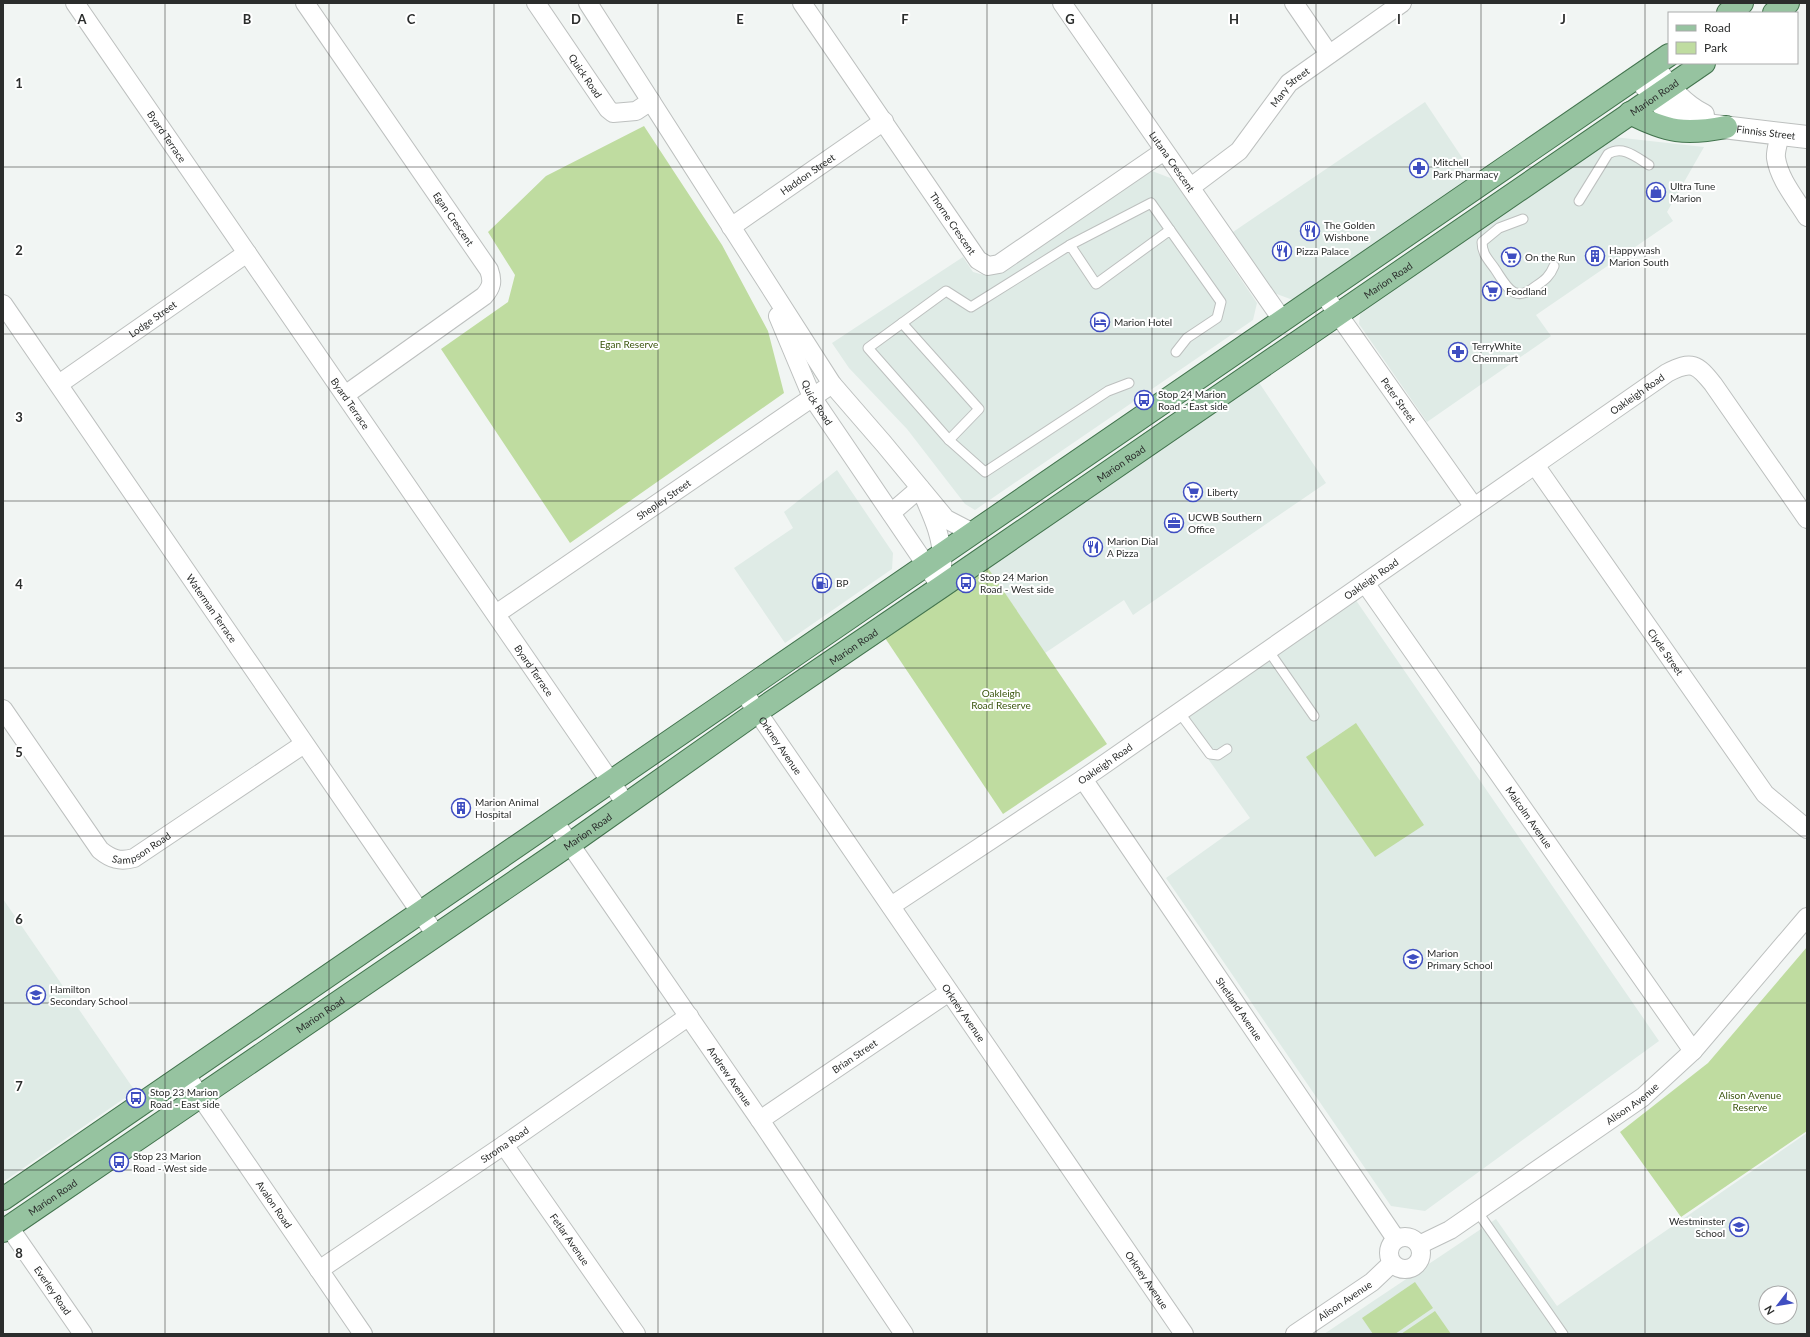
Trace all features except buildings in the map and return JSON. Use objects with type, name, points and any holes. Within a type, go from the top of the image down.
[{"type":"main road","points":[[1729,12],[1742,3]]},
{"type":"main road","points":[[1775,12],[1788,3]]},
{"type":"main road","name":"Marion Road","points":[[6,1229],[570,844],[757,712],[1702,64]]},
{"type":"main road","points":[[3,1199],[1653,66]]},
{"type":"main road","points":[[1630,113],[1664,128],[1681,131],[1702,132],[1726,127]]},
{"type":"street","name":"Byard Terrace","points":[[75,3],[626,804]]},
{"type":"street","name":"Egan Crescent","points":[[305,3],[489,270],[492,278],[492,284],[484,296],[345,395]]},
{"type":"street","name":"Quick Road","points":[[536,3],[608,109],[613,114],[636,111],[651,101]]},
{"type":"street","name":"Quick Road","points":[[588,3],[730,227],[832,384],[946,519],[973,533]]},
{"type":"street","name":"Thorne Crescent","points":[[802,3],[978,260],[988,266],[998,264],[1164,151]]},
{"type":"street","name":"Lutana Crescent","points":[[1062,3],[1283,320]]},
{"type":"street","points":[[1294,3],[1329,54]]},
{"type":"street","name":"Mary Street","points":[[1191,187],[1239,151],[1289,83],[1402,3]]},
{"type":"street","name":"Finniss Street","points":[[1653,66],[1662,91],[1666,110],[1690,123],[1807,137]]},
{"type":"street","name":"Haddon Street","points":[[730,227],[884,121]]},
{"type":"street","points":[[1780,134],[1776,157],[1778,166],[1783,178],[1807,216]]},
{"type":"street","name":"Lodge Street","points":[[59,384],[247,253]]},
{"type":"street","name":"Quick Road","points":[[764,280],[812,397],[925,566],[941,587]]},
{"type":"street","name":"Peter Street","points":[[1323,293],[1474,507]]},
{"type":"street","name":"Waterman Terrace","points":[[3,304],[436,935]]},
{"type":"street","name":"Oakleigh Road","points":[[891,906],[1083,779],[1667,373],[1681,366],[1690,365],[1701,369],[1713,384],[1807,520]]},
{"type":"street","name":"Shepley Street","points":[[496,614],[832,384]]},
{"type":"street","name":"Clyde Street","points":[[1536,465],[1766,794],[1807,829]]},
{"type":"street","name":"Quick Road","points":[[920,488],[935,519],[943,554],[941,587]]},
{"type":"street","points":[[891,513],[920,488]]},
{"type":"street","name":"Malcolm Avenue","points":[[1366,583],[1693,1051]]},
{"type":"street","name":"Orkney Avenue","points":[[743,691],[1184,1334]]},
{"type":"street","name":"Sampson Road","points":[[3,709],[100,850],[116,860],[125,861],[134,858],[304,744]]},
{"type":"street","name":"Shetland Avenue","points":[[1083,779],[1396,1239]]},
{"type":"street","name":"Andrew Avenue","points":[[554,821],[760,1120],[904,1334]]},
{"type":"street","name":"Alison Avenue","points":[[1419,1245],[1450,1230],[1643,1097],[1693,1051],[1807,917]]},
{"type":"street","name":"Brian Street","points":[[760,1120],[949,992]]},
{"type":"street","name":"Stroma Road","points":[[319,1270],[504,1145],[689,1016]]},
{"type":"street","name":"Avalon Road","points":[[185,1074],[363,1334]]},
{"type":"street","name":"Fetlar Avenue","points":[[504,1145],[636,1334]]},
{"type":"street","name":"Everley Road","points":[[6,1229],[83,1334]]},
{"type":"street","points":[[1406,1236],[1415,1240],[1419,1245],[1421,1254],[1415,1265],[1406,1269],[1400,1268],[1392,1263],[1388,1251],[1390,1244],[1396,1239],[1406,1236]]},
{"type":"street","name":"Alison Avenue","points":[[1295,1334],[1372,1282],[1392,1263]]},
{"type":"lane","points":[[1579,201],[1608,154],[1614,150],[1626,151],[1649,165]]},
{"type":"lane","points":[[1129,383],[1108,391],[986,472],[949,440],[868,348],[946,291],[971,307],[1070,245],[1151,203],[1221,302],[1218,318],[1187,338],[1176,352]]},
{"type":"lane","points":[[1523,219],[1499,228],[1482,242],[1482,251],[1509,290],[1518,294],[1527,294],[1551,275],[1554,266]]},
{"type":"lane","points":[[1070,245],[1096,284],[1170,230]]},
{"type":"lane","points":[[902,323],[979,409],[949,440]]},
{"type":"lane","points":[[1268,650],[1314,716]]},
{"type":"lane","points":[[1179,712],[1210,754],[1218,756],[1227,749]]},
{"type":"lane","points":[[1477,1211],[1563,1334]]},
{"type":"shaded area","points":[[1425,102],[1475,177],[1293,300],[1274,293],[1233,232]]},
{"type":"shaded area","points":[[1614,137],[1704,147],[1667,212],[1673,221],[1536,315],[1551,336],[1427,422],[1359,324],[1361,307]]},
{"type":"shaded area","points":[[1152,171],[1173,179],[1257,303],[1253,320],[975,510],[965,504],[907,429],[849,368],[832,343],[963,257],[973,272],[984,275],[997,273]]},
{"type":"shaded area","points":[[1258,381],[1326,483],[1133,615],[1124,600],[1045,653],[986,565]]},
{"type":"shaded area","points":[[837,470],[893,553],[892,569],[785,643],[734,568],[793,528],[784,512]]},
{"type":"shaded area","name":"Marion Primary School","points":[[1353,596],[1659,1041],[1425,1211],[1391,1206],[1166,878],[1250,818],[1177,715]]},
{"type":"shaded area","name":"Hamilton Secondary School","points":[[3,899],[135,1091],[3,1182]]},
{"type":"shaded area","name":"Westminster School","points":[[1807,1133],[1807,1334],[1324,1334],[1496,1219],[1557,1306]]},
{"type":"green space","name":"Egan Reserve","points":[[644,126],[722,245],[768,331],[784,393],[570,543],[441,349],[508,302],[515,275],[488,232],[546,176]]},
{"type":"green space","name":"Oakleigh Road Reserve","points":[[986,565],[1107,744],[1003,814],[883,635]]},
{"type":"green space","points":[[1356,723],[1424,825],[1375,857],[1306,757]]},
{"type":"green space","name":"Alison Avenue Reserve","points":[[1807,947],[1807,1131],[1681,1217],[1620,1132],[1708,1063]]},
{"type":"green space","points":[[1415,1282],[1433,1308],[1395,1334],[1373,1334],[1362,1318]]},
{"type":"green space","points":[[1435,1311],[1451,1334],[1401,1334]]},
{"type":"place","name":"Mitchell Park Pharmacy","points":[[1419,168]]},
{"type":"place","name":"Ultra Tune Marion","points":[[1656,192]]},
{"type":"place","name":"The Golden Wishbone","points":[[1310,231]]},
{"type":"place","name":"Pizza Palace","points":[[1282,251]]},
{"type":"place","name":"Happywash Marion South","points":[[1595,256]]},
{"type":"place","name":"On the Run","points":[[1511,257]]},
{"type":"place","name":"Foodland","points":[[1492,291]]},
{"type":"place","name":"Marion Hotel","points":[[1100,322]]},
{"type":"place","name":"TerryWhite Chemmart","points":[[1458,352]]},
{"type":"place","name":"Stop 24 Marion Road - East side","points":[[1144,400]]},
{"type":"place","name":"Liberty","points":[[1193,492]]},
{"type":"place","name":"UCWB Southern Office","points":[[1174,523]]},
{"type":"place","name":"Marion Dial A Pizza","points":[[1093,547]]},
{"type":"place","name":"BP","points":[[822,583]]},
{"type":"place","name":"Stop 24 Marion Road - West side","points":[[966,583]]},
{"type":"place","name":"Marion Animal Hospital","points":[[461,808]]},
{"type":"place","name":"Marion Primary School","points":[[1413,959]]},
{"type":"place","name":"Hamilton Secondary School","points":[[36,995]]},
{"type":"place","name":"Stop 23 Marion Road - East side","points":[[136,1098]]},
{"type":"place","name":"Stop 23 Marion Road - West side","points":[[119,1162]]},
{"type":"place","name":"Westminster School","points":[[1739,1227]]}]
